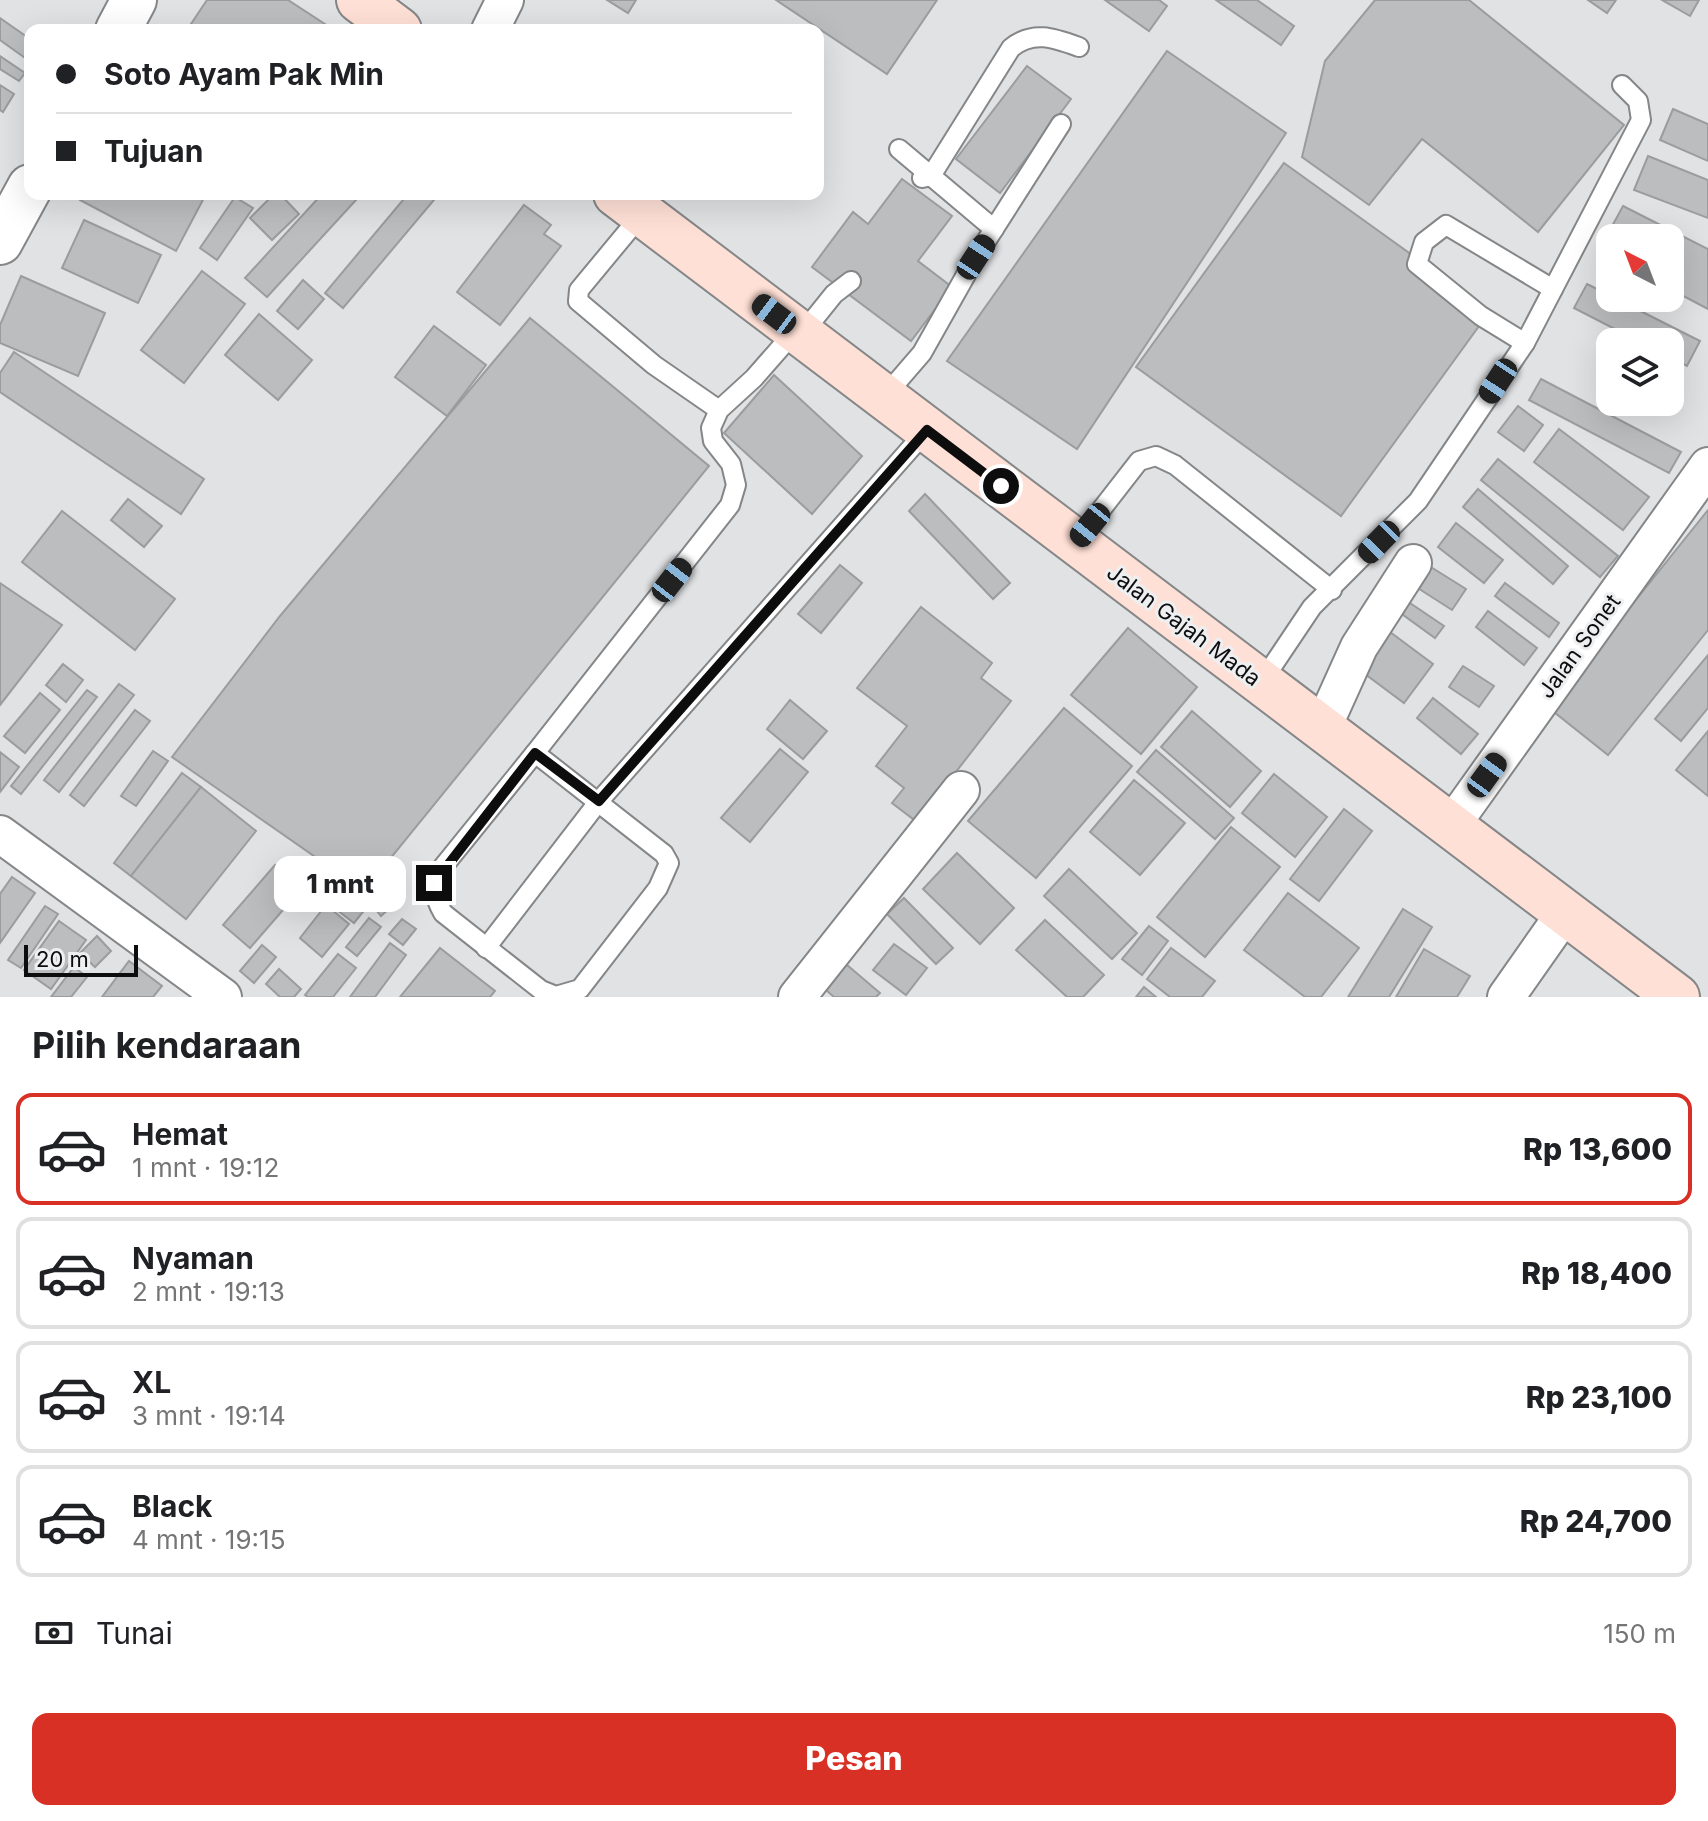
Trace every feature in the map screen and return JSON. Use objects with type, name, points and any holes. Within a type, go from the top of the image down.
[{"type":"main road","points":[[359,0],[391,24]]},
{"type":"main road","name":"Jalan Gajah Mada","points":[[629,204],[1677,997]]},
{"type":"street","points":[[121,24],[134,0]]},
{"type":"street","points":[[493,24],[505,0]]},
{"type":"street","points":[[1,237],[24,197]]},
{"type":"street","name":"Jalan Sonet","points":[[1451,826],[1708,466]]},
{"type":"street","points":[[1322,729],[1359,647],[1413,563]]},
{"type":"street","points":[[797,997],[961,790]]},
{"type":"street","points":[[0,834],[223,997]]},
{"type":"street","points":[[1506,997],[1565,913]]},
{"type":"lane","points":[[926,177],[1011,48],[1023,38],[1038,36],[1079,47]]},
{"type":"lane","points":[[1261,683],[1312,607],[1418,501],[1525,343],[1641,120],[1638,101],[1622,85]]},
{"type":"lane","points":[[884,397],[922,353],[994,229],[1061,124]]},
{"type":"lane","points":[[899,149],[926,177],[994,229]]},
{"type":"lane","points":[[629,204],[579,290],[578,301],[654,365],[719,410]]},
{"type":"lane","points":[[1525,343],[1481,316],[1417,264],[1424,242],[1446,225],[1553,289]]},
{"type":"lane","points":[[535,753],[664,854],[669,863],[667,875],[580,989],[567,995],[541,990],[443,913],[434,897],[434,883],[535,753],[730,505],[736,485],[731,464],[713,441],[711,428],[719,410],[834,294],[851,281]]},
{"type":"lane","points":[[486,948],[599,801],[927,430]]},
{"type":"lane","points":[[1076,543],[1139,461],[1156,456],[1175,465],[1332,590]]},
{"type":"building","points":[[207,0],[288,0],[325,24],[191,24]]},
{"type":"building","points":[[607,0],[636,0],[628,13]]},
{"type":"building","points":[[776,0],[937,0],[887,74],[824,32],[824,24],[812,24]]},
{"type":"building","points":[[1105,0],[1159,0],[1167,6],[1149,31]]},
{"type":"building","points":[[1216,0],[1257,0],[1294,26],[1281,45]]},
{"type":"building","points":[[1375,0],[1469,0],[1624,125],[1538,232],[1422,139],[1369,205],[1302,157],[1325,61]]},
{"type":"building","points":[[1588,0],[1616,0],[1607,13]]},
{"type":"building","points":[[1662,0],[1699,0],[1690,16]]},
{"type":"building","points":[[0,18],[24,35],[24,57],[0,40]]},
{"type":"building","points":[[1167,51],[1286,133],[1077,449],[947,361]]},
{"type":"building","points":[[0,56],[24,74],[19,81],[0,69]]},
{"type":"building","points":[[1027,66],[1071,99],[1000,193],[956,159]]},
{"type":"building","points":[[0,85],[14,94],[3,112],[0,110]]},
{"type":"building","points":[[1673,109],[1708,124],[1708,161],[1660,140]]},
{"type":"building","points":[[1648,156],[1708,180],[1708,218],[1634,190]]},
{"type":"building","points":[[1284,163],[1490,311],[1341,516],[1136,367]]},
{"type":"building","points":[[902,179],[952,216],[918,261],[952,287],[911,341],[812,267],[853,212],[868,224]]},
{"type":"building","points":[[80,200],[203,200],[176,251]]},
{"type":"building","points":[[233,200],[240,200],[253,208],[217,260],[200,248]]},
{"type":"building","points":[[268,200],[286,200],[299,214],[272,240],[250,218]]},
{"type":"building","points":[[316,200],[356,200],[267,297],[245,278]]},
{"type":"building","points":[[403,200],[434,200],[343,308],[325,293]]},
{"type":"building","points":[[524,205],[551,225],[544,234],[561,246],[500,325],[457,292]]},
{"type":"building","points":[[1623,206],[1659,224],[1613,224]]},
{"type":"building","points":[[84,220],[161,255],[138,303],[62,268]]},
{"type":"building","points":[[1684,237],[1708,249],[1708,309],[1684,296]]},
{"type":"building","points":[[202,271],[245,304],[184,383],[141,350]]},
{"type":"building","points":[[21,276],[105,313],[78,376],[0,343],[0,325]]},
{"type":"building","points":[[303,280],[324,299],[298,329],[277,311]]},
{"type":"building","points":[[1587,284],[1596,289],[1596,312],[1643,312],[1674,328],[1613,328],[1574,308]]},
{"type":"building","points":[[259,314],[312,360],[278,400],[225,355]]},
{"type":"building","points":[[530,318],[709,466],[364,891],[172,757],[280,616]]},
{"type":"building","points":[[434,326],[486,365],[447,416],[395,377]]},
{"type":"building","points":[[1684,333],[1700,341],[1687,366],[1684,364]]},
{"type":"building","points":[[14,352],[204,479],[181,514],[0,392],[0,373]]},
{"type":"building","points":[[774,375],[862,456],[812,514],[724,433]]},
{"type":"building","points":[[1541,379],[1596,408],[1596,416],[1612,416],[1681,452],[1669,473],[1529,400]]},
{"type":"building","points":[[1518,406],[1543,425],[1524,451],[1498,432]]},
{"type":"building","points":[[1559,429],[1649,497],[1623,530],[1534,462]]},
{"type":"building","points":[[1498,459],[1618,556],[1600,577],[1481,480]]},
{"type":"building","points":[[1478,489],[1568,566],[1553,584],[1463,507]]},
{"type":"building","points":[[925,494],[1010,583],[993,599],[909,511]]},
{"type":"building","points":[[128,499],[162,526],[144,547],[111,520]]},
{"type":"building","points":[[1708,510],[1708,630],[1608,755],[1549,708]]},
{"type":"building","points":[[62,511],[175,599],[135,650],[22,562]]},
{"type":"building","points":[[1456,523],[1503,560],[1484,583],[1438,547]]},
{"type":"building","points":[[1426,564],[1466,589],[1452,610],[1413,585]]},
{"type":"building","points":[[840,565],[862,583],[821,633],[798,614]]},
{"type":"building","points":[[0,583],[62,625],[0,705]]},
{"type":"building","points":[[1505,583],[1559,623],[1549,637],[1495,596]]},
{"type":"building","points":[[1407,601],[1444,626],[1435,638],[1399,612]]},
{"type":"building","points":[[921,607],[992,663],[981,678],[1011,701],[917,822],[892,803],[904,788],[876,766],[907,726],[857,688]]},
{"type":"building","points":[[1488,611],[1537,648],[1524,665],[1476,627]]},
{"type":"building","points":[[1128,628],[1197,687],[1141,754],[1071,695]]},
{"type":"building","points":[[1386,629],[1433,664],[1404,703],[1357,668]]},
{"type":"building","points":[[1708,655],[1708,708],[1681,741],[1655,719]]},
{"type":"building","points":[[63,664],[83,680],[66,702],[46,685]]},
{"type":"building","points":[[1463,666],[1494,686],[1479,707],[1449,687]]},
{"type":"building","points":[[119,684],[134,695],[59,792],[44,780]]},
{"type":"building","points":[[87,690],[97,697],[21,794],[11,786]]},
{"type":"building","points":[[40,693],[60,710],[25,753],[4,736]]},
{"type":"building","points":[[1433,698],[1478,734],[1461,754],[1417,718]]},
{"type":"building","points":[[790,700],[827,731],[803,759],[767,729]]},
{"type":"building","points":[[1064,708],[1132,766],[1036,878],[968,821]]},
{"type":"building","points":[[135,710],[150,721],[84,806],[70,795]]},
{"type":"building","points":[[1192,711],[1261,771],[1230,807],[1161,747]]},
{"type":"building","points":[[1708,731],[1708,796],[1676,770]]},
{"type":"building","points":[[780,749],[808,772],[750,842],[721,818]]},
{"type":"building","points":[[1156,750],[1234,818],[1215,839],[1137,772]]},
{"type":"building","points":[[153,751],[168,761],[136,806],[121,796]]},
{"type":"building","points":[[0,752],[19,767],[0,792]]},
{"type":"building","points":[[182,773],[201,787],[131,876],[114,863]]},
{"type":"building","points":[[1274,774],[1327,817],[1295,857],[1242,813]]},
{"type":"building","points":[[1134,780],[1185,823],[1140,875],[1090,832]]},
{"type":"building","points":[[201,787],[256,831],[186,919],[131,876]]},
{"type":"building","points":[[1344,809],[1372,831],[1319,901],[1290,879]]},
{"type":"building","points":[[1231,827],[1280,867],[1205,957],[1157,917]]},
{"type":"building","points":[[957,853],[1014,908],[980,944],[923,889]]},
{"type":"building","points":[[275,865],[302,888],[250,948],[223,925]]},
{"type":"building","points":[[1069,869],[1137,933],[1112,959],[1044,896]]},
{"type":"building","points":[[12,877],[35,893],[0,943],[0,894]]},
{"type":"building","points":[[344,882],[371,902],[354,923],[328,903]]},
{"type":"building","points":[[401,889],[405,894],[381,916],[377,911]]},
{"type":"building","points":[[1288,893],[1359,948],[1321,997],[1305,997],[1244,950]]},
{"type":"building","points":[[904,898],[953,948],[936,964],[887,914]]},
{"type":"building","points":[[326,905],[349,924],[322,957],[300,938]]},
{"type":"building","points":[[45,906],[58,914],[21,968],[8,960]]},
{"type":"building","points":[[1403,909],[1432,927],[1389,997],[1348,997]]},
{"type":"building","points":[[369,918],[381,927],[357,956],[346,947]]},
{"type":"building","points":[[402,919],[416,929],[403,945],[389,934]]},
{"type":"building","points":[[1045,920],[1104,975],[1083,997],[1067,997],[1016,950]]},
{"type":"building","points":[[59,921],[86,940],[51,989],[24,970]]},
{"type":"building","points":[[1149,926],[1168,941],[1142,975],[1122,959]]},
{"type":"building","points":[[97,936],[111,951],[95,967],[80,953]]},
{"type":"building","points":[[390,943],[406,955],[375,997],[350,997]]},
{"type":"building","points":[[894,944],[927,968],[906,995],[873,970]]},
{"type":"building","points":[[262,945],[276,957],[254,983],[240,971]]},
{"type":"building","points":[[440,948],[495,991],[490,997],[400,997]]},
{"type":"building","points":[[1171,948],[1215,981],[1202,997],[1170,997],[1147,979]]},
{"type":"building","points":[[1424,949],[1470,976],[1457,997],[1396,997]]},
{"type":"building","points":[[338,954],[356,968],[333,997],[305,995]]},
{"type":"building","points":[[840,959],[880,993],[876,997],[834,997],[819,984]]},
{"type":"building","points":[[129,961],[162,986],[153,997],[102,997]]},
{"type":"building","points":[[74,967],[87,977],[71,997],[51,997]]},
{"type":"building","points":[[279,969],[301,989],[294,997],[280,997],[266,984]]},
{"type":"building","points":[[1144,987],[1156,997],[1136,997]]},
{"type":"route","points":[[434,883],[442,868],[535,753],[599,801],[880,479],[927,430],[1001,486]]}]
